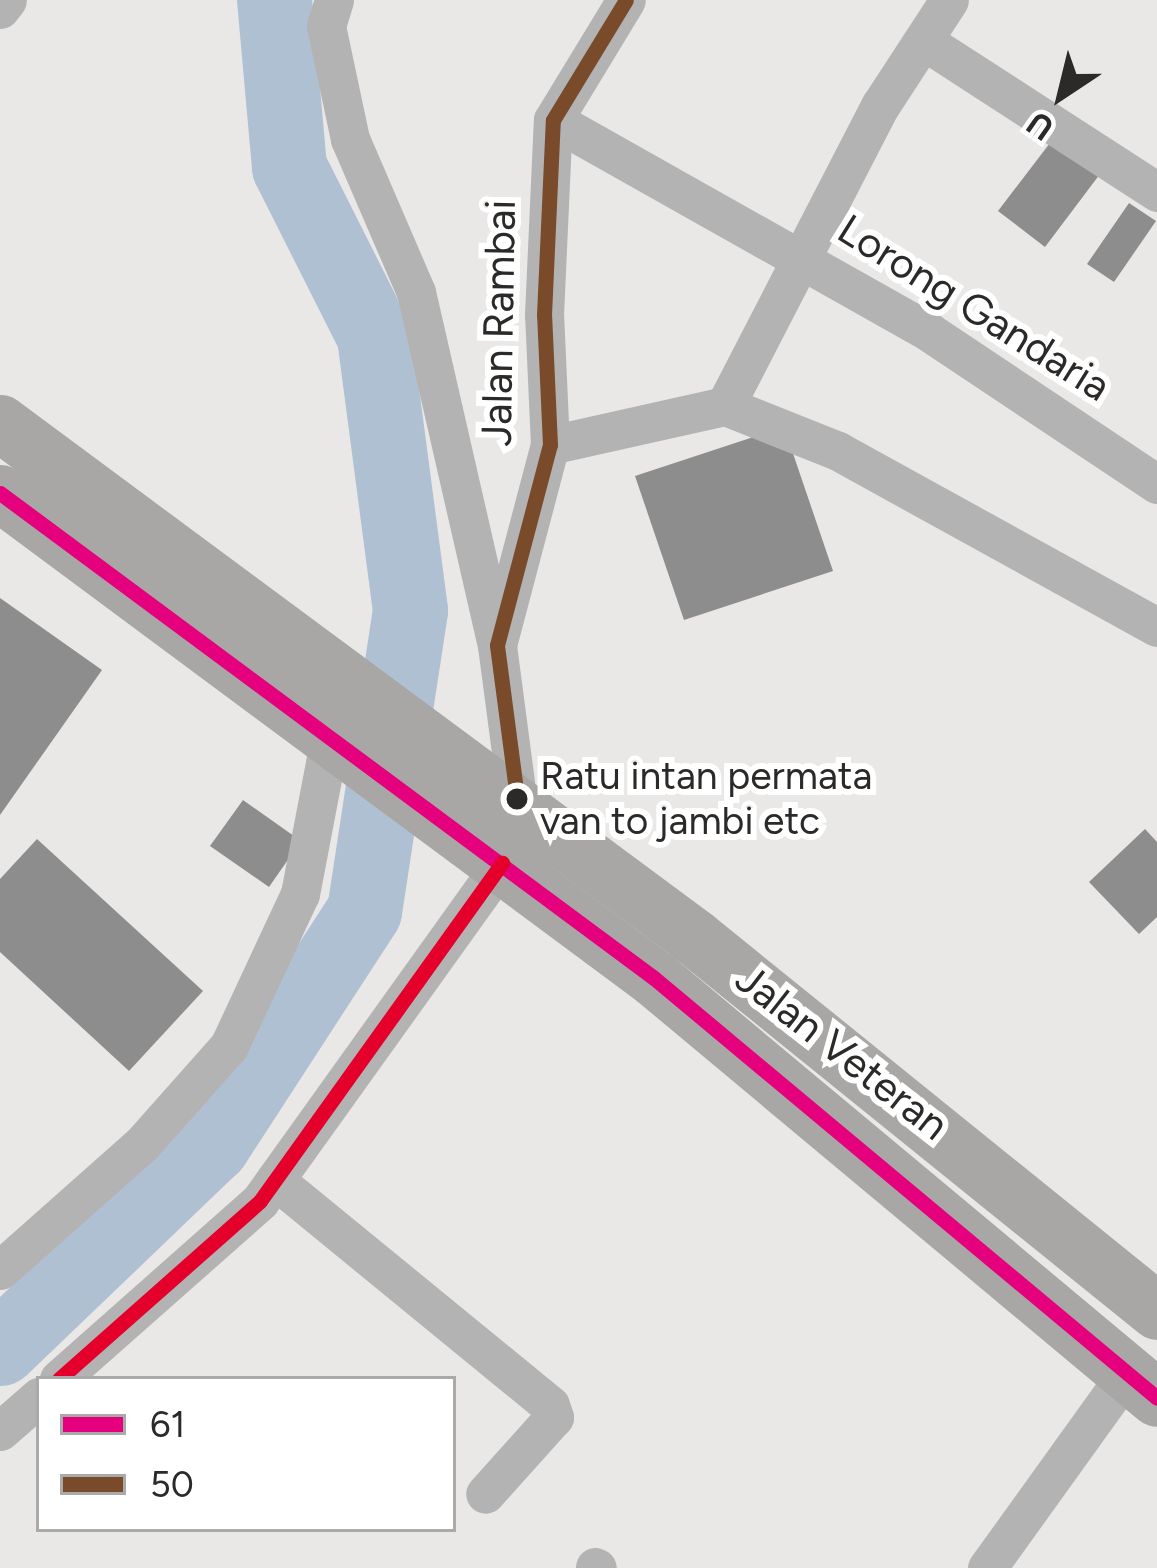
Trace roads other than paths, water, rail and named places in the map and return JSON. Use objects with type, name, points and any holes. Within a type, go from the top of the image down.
[{"type":"highway","name":"Jalan Veteran","points":[[0,423],[489,853],[729,1038],[1142,1386]]},
{"type":"highway","name":"Jalan Veteran","points":[[0,493],[348,726],[501,793],[913,1105],[1157,1311]]},
{"type":"street","points":[[0,9],[7,0]]},
{"type":"street","points":[[334,0],[326,26],[350,139],[416,292],[497,645]]},
{"type":"street","name":"Jalan Rambai","points":[[501,793],[497,645],[550,445],[544,315],[554,120],[626,0]]},
{"type":"street","points":[[725,406],[799,254],[949,0]]},
{"type":"street","points":[[924,41],[1157,192]]},
{"type":"street","name":"Lorong Gandaria","points":[[554,120],[799,254],[1157,484]]},
{"type":"street","points":[[550,445],[725,406],[838,451],[1157,627]]},
{"type":"street","points":[[0,1270],[142,1144],[229,1046],[300,894],[348,726]]},
{"type":"street","points":[[62,1376],[275,1180],[489,853]]},
{"type":"street","points":[[275,1180],[550,1405],[554,1417],[485,1494]]},
{"type":"street","points":[[987,1568],[1142,1386]]},
{"type":"street","points":[[0,1431],[36,1400]]},
{"type":"waterway","points":[[0,1348],[212,1145],[364,911],[410,610],[374,336],[289,167],[274,0]]},
{"type":"place","name":"Ratu intan permata van to jambi etc","points":[[517,799]]}]
